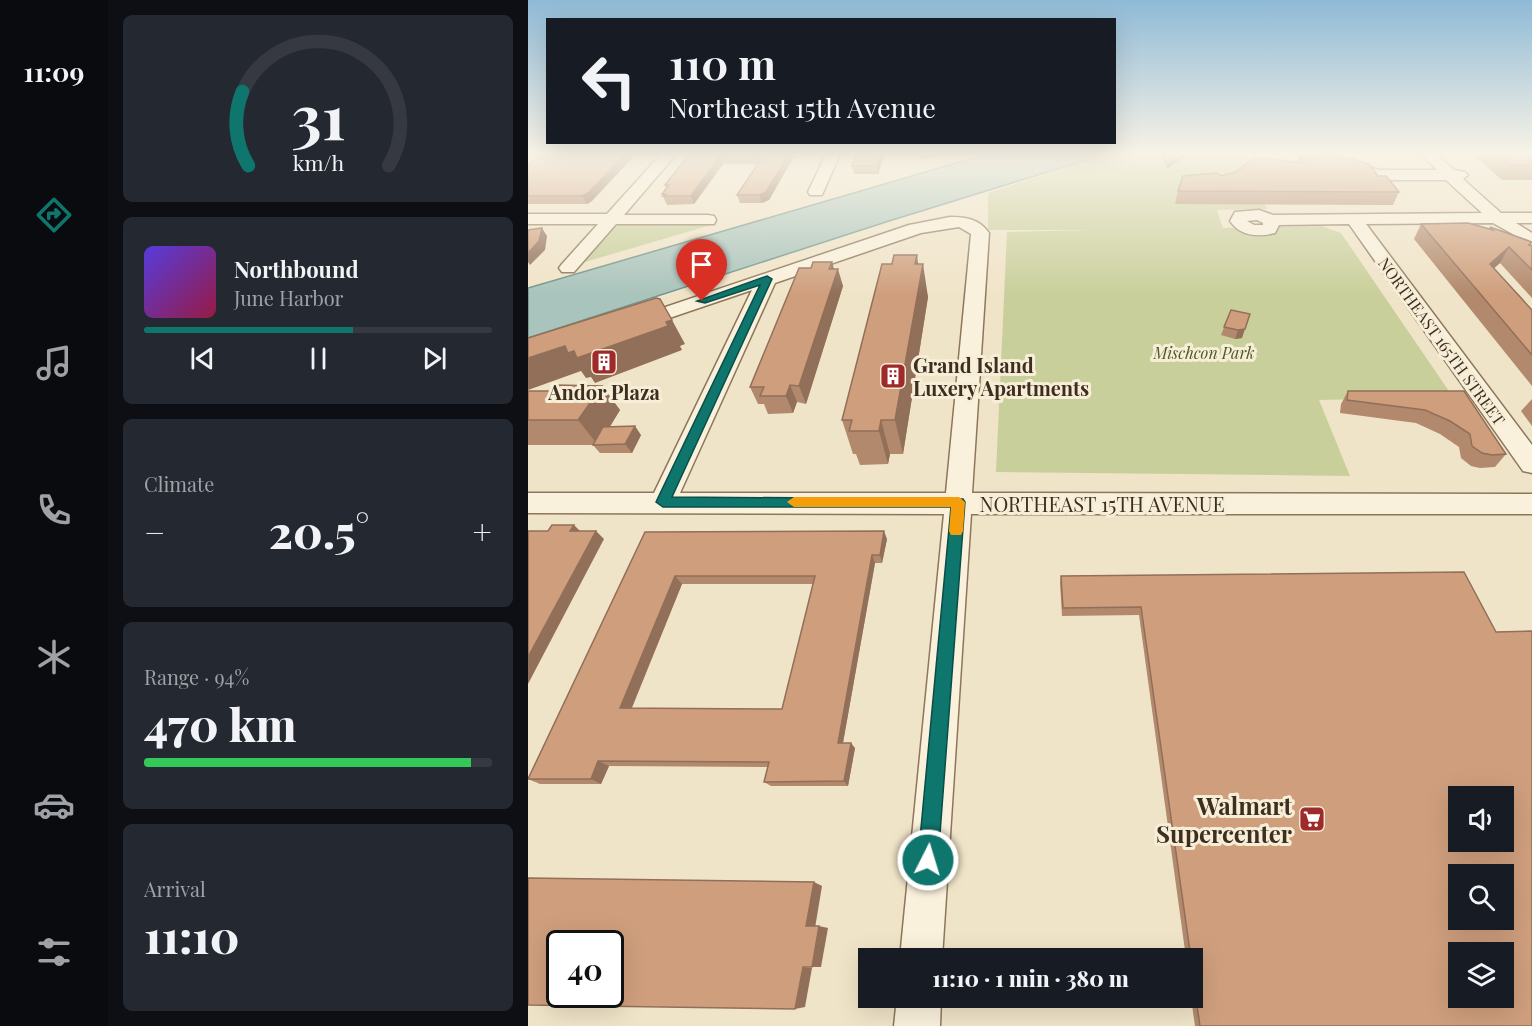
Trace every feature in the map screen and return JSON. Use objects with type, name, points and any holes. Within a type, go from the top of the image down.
[{"type":"street","points":[[568,268],[630,200]]},
{"type":"street","points":[[1482,200],[1532,240]]},
{"type":"street","name":"NORTHEAST 165TH STREET","points":[[1353,218],[1532,464]]},
{"type":"street","points":[[1502,218],[1532,233]]},
{"type":"street","points":[[1270,220],[1532,218]]},
{"type":"street","points":[[528,219],[708,220]]},
{"type":"street","points":[[615,330],[915,229],[947,223],[971,224],[980,233],[922,948]]},
{"type":"street","points":[[663,502],[767,279]]},
{"type":"street","name":"NORTHEAST 15TH AVENUE","points":[[528,503],[1532,504]]},
{"type":"street","points":[[917,1026],[918,1008]]},
{"type":"green space","name":"Mischcon Park","points":[[988,200],[1262,200],[1267,209],[1217,210],[1223,228],[1322,226],[1341,233],[1453,397],[1319,400],[1350,476],[996,472],[1007,232],[1095,230],[988,230]]},
{"type":"green space","points":[[615,223],[718,223],[578,264]]},
{"type":"water","points":[[830,200],[957,200],[528,338],[528,288]]},
{"type":"building","points":[[1468,223],[1493,230],[1490,227],[1532,242],[1529,245],[1532,246],[1532,270],[1509,247],[1490,264],[1532,310],[1532,355],[1421,224]]},
{"type":"building","points":[[542,228],[539,241],[528,253],[528,230]]},
{"type":"building","points":[[894,255],[917,255],[915,264],[923,264],[895,420],[881,420],[879,431],[849,431],[852,420],[842,420],[882,264],[892,264]]},
{"type":"building","points":[[813,262],[832,262],[829,269],[838,269],[799,386],[790,385],[786,396],[760,396],[764,387],[750,387],[799,268],[811,268]]},
{"type":"building","points":[[656,298],[660,299],[672,320],[666,322],[668,326],[577,358],[574,351],[568,353],[565,346],[528,358],[528,338]]},
{"type":"building","points":[[1231,310],[1250,314],[1245,329],[1224,327]]},
{"type":"building","points":[[554,385],[602,386],[578,420],[528,420],[528,391],[550,391]]},
{"type":"building","points":[[1348,391],[1464,391],[1506,454],[1482,453],[1472,446],[1470,434],[1450,421],[1425,410],[1347,400]]},
{"type":"building","points":[[635,426],[625,444],[593,445],[603,427]]},
{"type":"building","points":[[552,525],[574,525],[570,531],[596,531],[528,657],[528,531],[548,531]]},
{"type":"building","points":[[884,531],[880,555],[872,555],[838,743],[851,743],[844,781],[764,782],[769,762],[598,761],[591,779],[528,779],[645,532]],"holes":[[[675,576],[815,576],[782,709],[620,708]]]},
{"type":"building","name":"Walmart Supercenter","points":[[1464,572],[1496,632],[1532,631],[1532,1026],[1200,1026],[1197,1008],[1203,1008],[1203,948],[1190,948],[1141,607],[1063,608],[1061,576]]},
{"type":"building","points":[[528,878],[814,882],[806,926],[819,926],[812,967],[803,967],[795,1009],[624,1006],[624,930],[546,930],[546,1005],[528,1005]]},
{"type":"slow traffic","points":[[794,502],[959,502],[956,531]]},
{"type":"place","name":"Andor Plaza","points":[[604,362]]},
{"type":"place","name":"Grand Island Luxery Apartments","points":[[893,376]]},
{"type":"place","name":"Walmart Supercenter","points":[[1312,819]]},
{"type":"route","points":[[702,301],[767,279],[663,502],[959,502],[928,860]]}]
